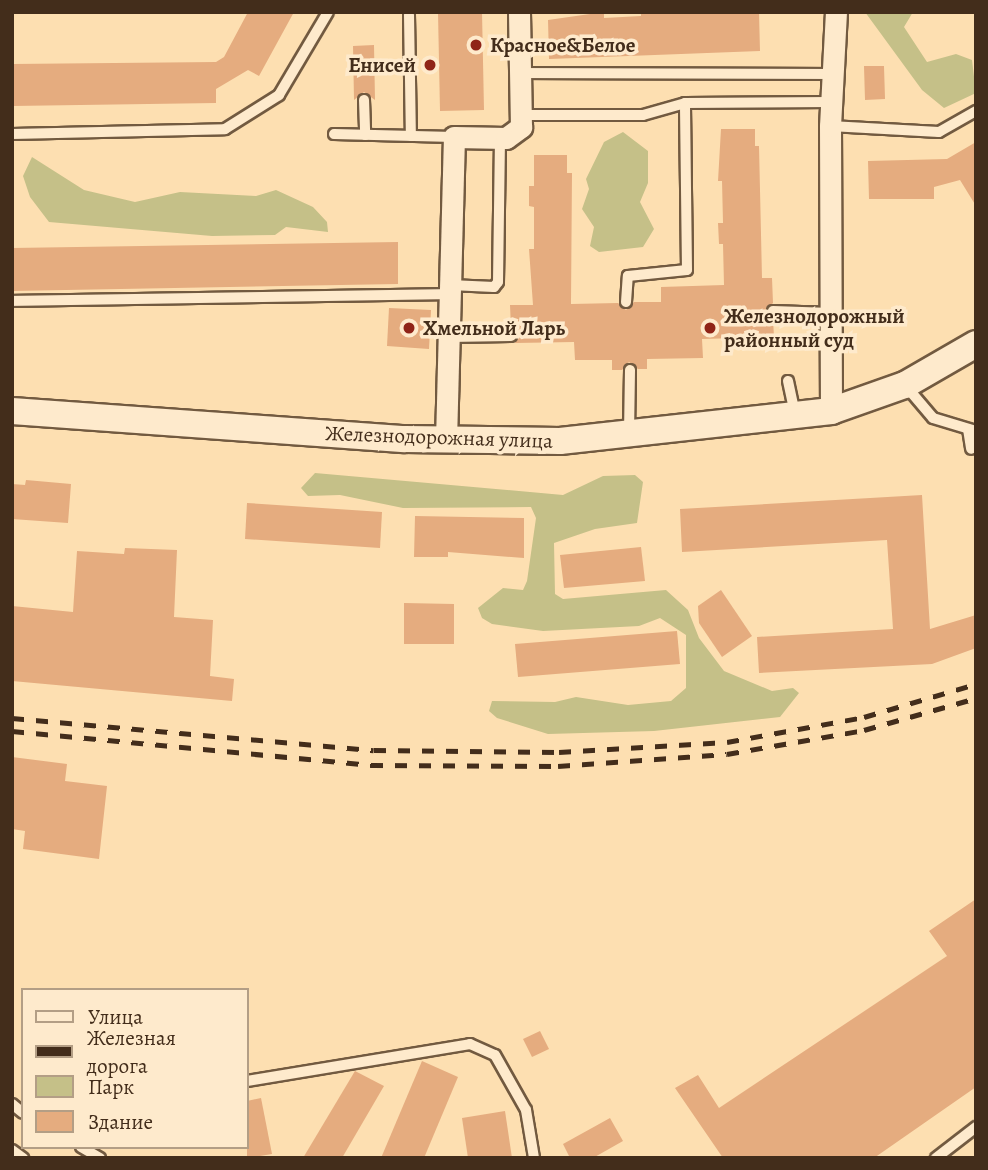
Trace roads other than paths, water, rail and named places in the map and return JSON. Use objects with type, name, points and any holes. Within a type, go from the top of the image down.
[{"type":"street","points":[[446,441],[454,137],[500,138],[516,134],[520,115],[519,12]]},
{"type":"street","points":[[831,411],[834,262],[830,126],[836,12]]},
{"type":"street","name":"Железнодорожная улица","points":[[12,411],[446,441],[560,441],[831,411],[905,385],[976,344]]},
{"type":"lane","points":[[12,134],[225,129],[279,95],[327,12]]},
{"type":"lane","points":[[409,15],[411,136]]},
{"type":"lane","points":[[520,73],[832,74]]},
{"type":"lane","points":[[364,100],[365,135]]},
{"type":"lane","points":[[520,115],[643,114],[685,103],[831,102]]},
{"type":"lane","points":[[626,302],[628,276],[687,270],[685,103]]},
{"type":"lane","points":[[830,126],[939,132],[976,111]]},
{"type":"lane","points":[[334,134],[454,137]]},
{"type":"lane","points":[[12,301],[450,290],[497,286],[500,138]]},
{"type":"lane","points":[[773,311],[831,313]]},
{"type":"lane","points":[[449,337],[511,336]]},
{"type":"lane","points":[[629,434],[630,370]]},
{"type":"lane","points":[[788,381],[795,414]]},
{"type":"lane","points":[[905,385],[933,418],[972,430],[971,449]]},
{"type":"lane","points":[[248,1081],[471,1044],[495,1055],[526,1110],[534,1158]]},
{"type":"lane","points":[[936,1158],[976,1127]]},
{"type":"lane","points":[[84,1149],[100,1158]]},
{"type":"lane","points":[[12,1150],[23,1158]]},
{"type":"railway","points":[[12,718],[374,750],[559,752],[727,742],[864,717],[976,684]]},
{"type":"railway","points":[[12,731],[371,765],[558,766],[727,754],[864,730],[976,698]]},
{"type":"place","name":"Красное&Белое","points":[[476,45]]},
{"type":"place","name":"Енисей","points":[[430,65]]},
{"type":"place","name":"Хмельной Ларь","points":[[409,328]]},
{"type":"place","name":"Железнодорожный районный суд","points":[[710,328]]}]
